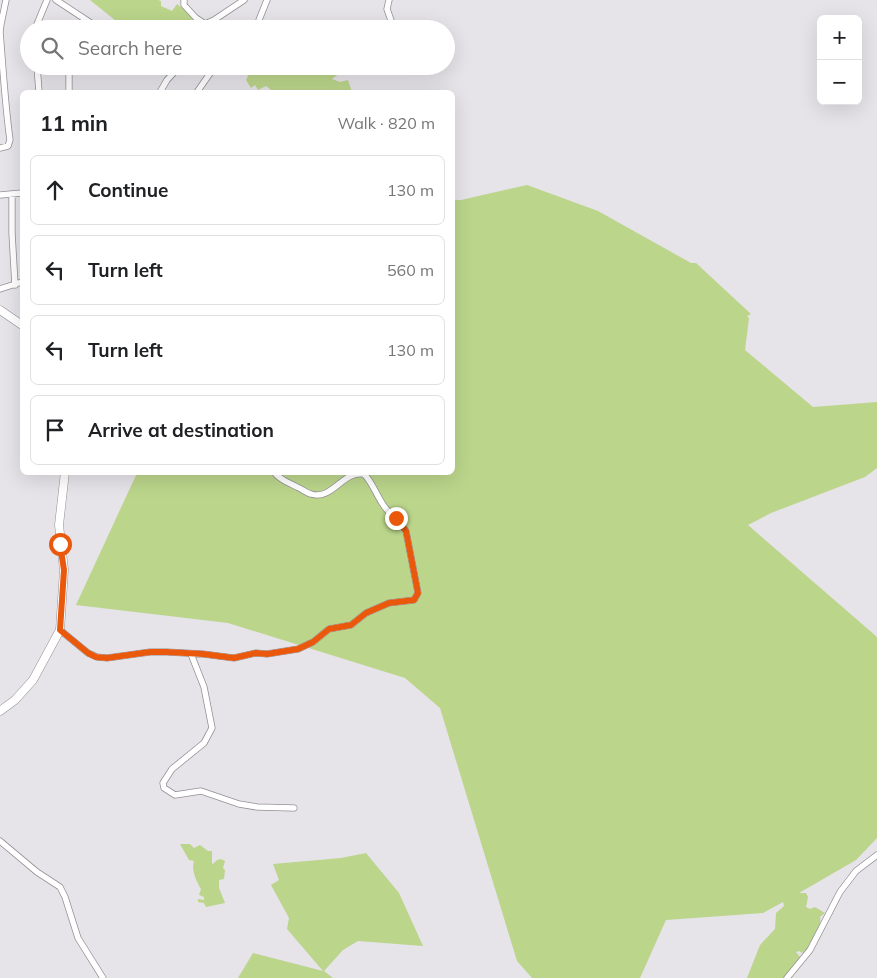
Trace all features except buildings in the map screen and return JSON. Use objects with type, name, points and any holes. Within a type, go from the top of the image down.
[{"type":"main road","points":[[0,310],[20,324]]},
{"type":"main road","points":[[0,711],[15,700],[33,680],[60,630],[64,570],[58,525],[65,475]]},
{"type":"street","points":[[0,148],[8,146],[10,140],[0,32],[6,0]]},
{"type":"street","points":[[39,20],[46,0]]},
{"type":"street","points":[[56,0],[86,20]]},
{"type":"street","points":[[184,0],[184,5],[191,14],[199,20]]},
{"type":"street","points":[[214,20],[244,0]]},
{"type":"street","points":[[259,20],[267,0]]},
{"type":"street","points":[[389,0],[387,9],[391,20]]},
{"type":"street","points":[[38,75],[39,90]]},
{"type":"street","points":[[69,75],[69,90]]},
{"type":"street","points":[[161,90],[172,75]]},
{"type":"street","points":[[198,90],[209,75]]},
{"type":"street","points":[[0,196],[20,193]]},
{"type":"street","points":[[12,195],[15,285]]},
{"type":"street","points":[[0,290],[20,283]]},
{"type":"street","points":[[277,475],[282,480],[310,494],[318,495],[327,493],[353,475]]},
{"type":"street","points":[[60,630],[88,653],[96,657],[116,658],[150,652],[234,658],[256,653],[267,654],[298,649],[313,642],[329,629],[351,625],[374,609],[389,603],[414,600],[418,593],[406,531],[402,524],[385,507],[370,479],[365,475]]},
{"type":"street","points":[[191,654],[204,687],[212,728],[204,743],[170,771],[163,783],[164,788],[175,795],[201,791],[239,804],[257,807],[294,808]]},
{"type":"street","points":[[0,841],[37,872],[60,888],[69,906],[78,938],[103,978]]},
{"type":"street","points":[[787,978],[810,950],[840,892],[856,871],[877,855]]},
{"type":"green space","points":[[90,0],[158,0],[161,1],[161,6],[172,11],[177,4],[193,20],[115,20]]},
{"type":"green space","points":[[337,75],[332,79],[340,82],[348,80],[351,90],[271,90],[266,86],[258,90],[255,85],[251,88],[246,80],[248,76]]},
{"type":"green space","points":[[527,185],[598,211],[691,263],[696,263],[751,314],[747,316],[749,318],[745,350],[813,407],[877,402],[877,468],[865,477],[771,513],[748,525],[877,637],[877,838],[856,860],[799,893],[806,893],[808,897],[806,907],[810,909],[815,907],[825,913],[820,917],[820,927],[810,947],[802,953],[796,952],[800,957],[786,978],[747,978],[760,945],[775,929],[776,913],[784,906],[783,902],[763,913],[666,920],[640,978],[532,978],[517,961],[440,708],[405,678],[228,623],[76,605],[136,475],[455,475],[455,200]]},
{"type":"green space","points":[[180,844],[190,844],[194,848],[200,845],[208,851],[212,851],[213,864],[221,859],[225,861],[223,868],[225,870],[224,879],[219,880],[219,888],[225,903],[206,907],[204,903],[198,902],[198,899],[204,900],[204,897],[199,895],[201,889],[193,868],[194,861],[189,860]]},
{"type":"green space","points":[[366,853],[399,893],[423,946],[358,941],[343,950],[324,971],[333,978],[238,978],[253,953],[323,971],[287,929],[289,918],[271,885],[279,880],[273,864],[341,858]]},
{"type":"route","points":[[60,544],[64,570],[60,630],[88,653],[96,657],[107,658],[150,652],[182,652],[234,658],[256,653],[267,654],[298,649],[313,642],[324,631],[351,625],[366,613],[389,603],[401,600],[414,600],[418,593],[406,531],[396,518]]}]
